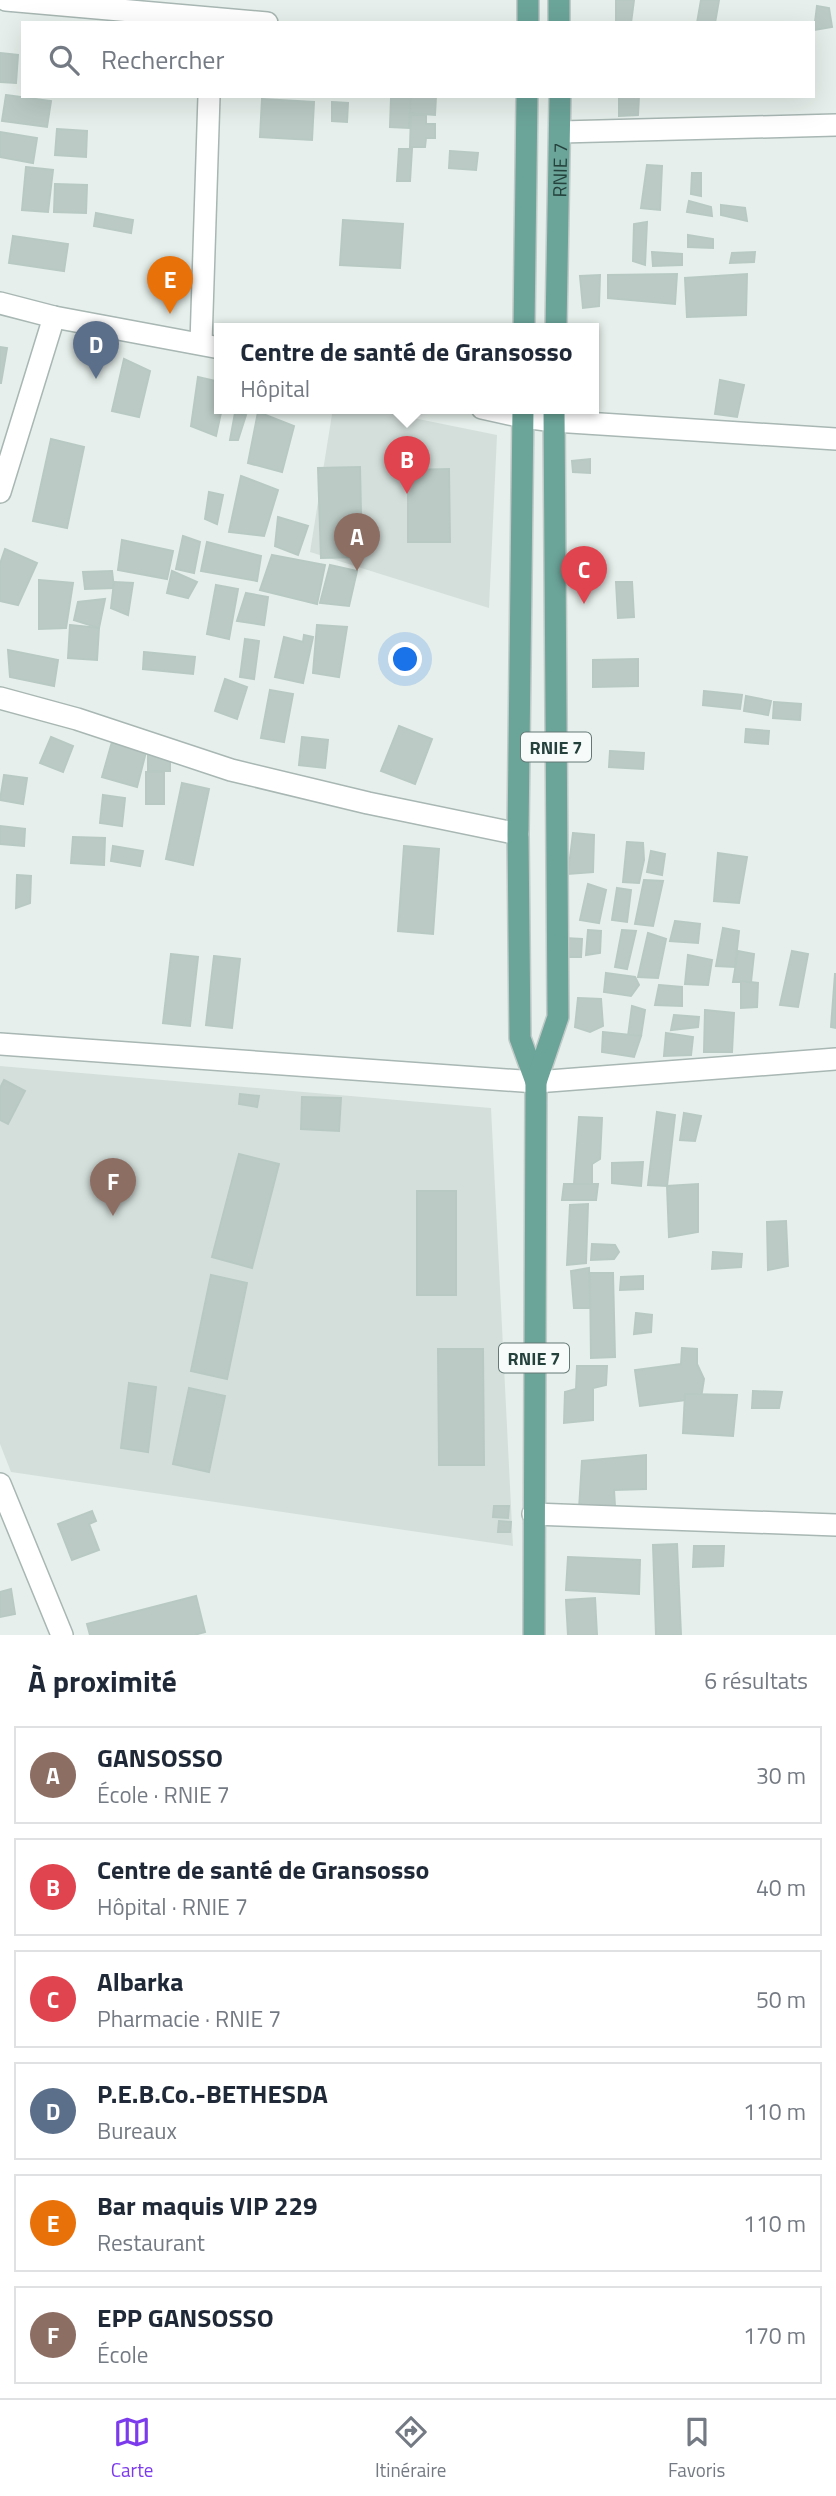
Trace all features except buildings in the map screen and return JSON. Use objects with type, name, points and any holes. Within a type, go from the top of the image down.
[{"type":"main road","points":[[528,0],[528,21]]},
{"type":"main road","points":[[559,0],[559,21]]},
{"type":"main road","name":"RNIE 7","points":[[524,323],[527,98]]},
{"type":"main road","name":"RNIE 7","points":[[556,323],[561,98]]},
{"type":"main road","name":"RNIE 7","points":[[523,414],[517,834],[520,1038],[536,1082]]},
{"type":"main road","name":"RNIE 7","points":[[534,1635],[536,1082],[558,1017],[554,415]]},
{"type":"street","points":[[6,0],[230,21]]},
{"type":"street","points":[[0,303],[54,317],[210,346],[209,98]]},
{"type":"street","points":[[561,132],[836,125]]},
{"type":"street","points":[[0,492],[54,317]]},
{"type":"street","points":[[554,415],[836,439]]},
{"type":"street","points":[[0,698],[77,719],[231,770],[368,803],[517,834]]},
{"type":"street","points":[[0,1044],[536,1082],[836,1059]]},
{"type":"street","points":[[0,1484],[62,1635]]},
{"type":"street","points":[[533,1514],[836,1525]]},
{"type":"shaded area","points":[[332,414],[394,414],[497,435],[489,608],[310,552]]},
{"type":"shaded area","points":[[0,1066],[491,1108],[513,1546],[11,1472],[0,1444]]},
{"type":"place","name":"Bar maquis VIP 229","points":[[170,314]]},
{"type":"place","name":"P.E.B.Co.-BETHESDA","points":[[96,379]]},
{"type":"place","name":"Centre de santé de Gransosso","points":[[407,494]]},
{"type":"place","name":"GANSOSSO","points":[[357,571]]},
{"type":"place","name":"Albarka","points":[[584,604]]},
{"type":"place","name":"EPP GANSOSSO","points":[[113,1216]]}]
